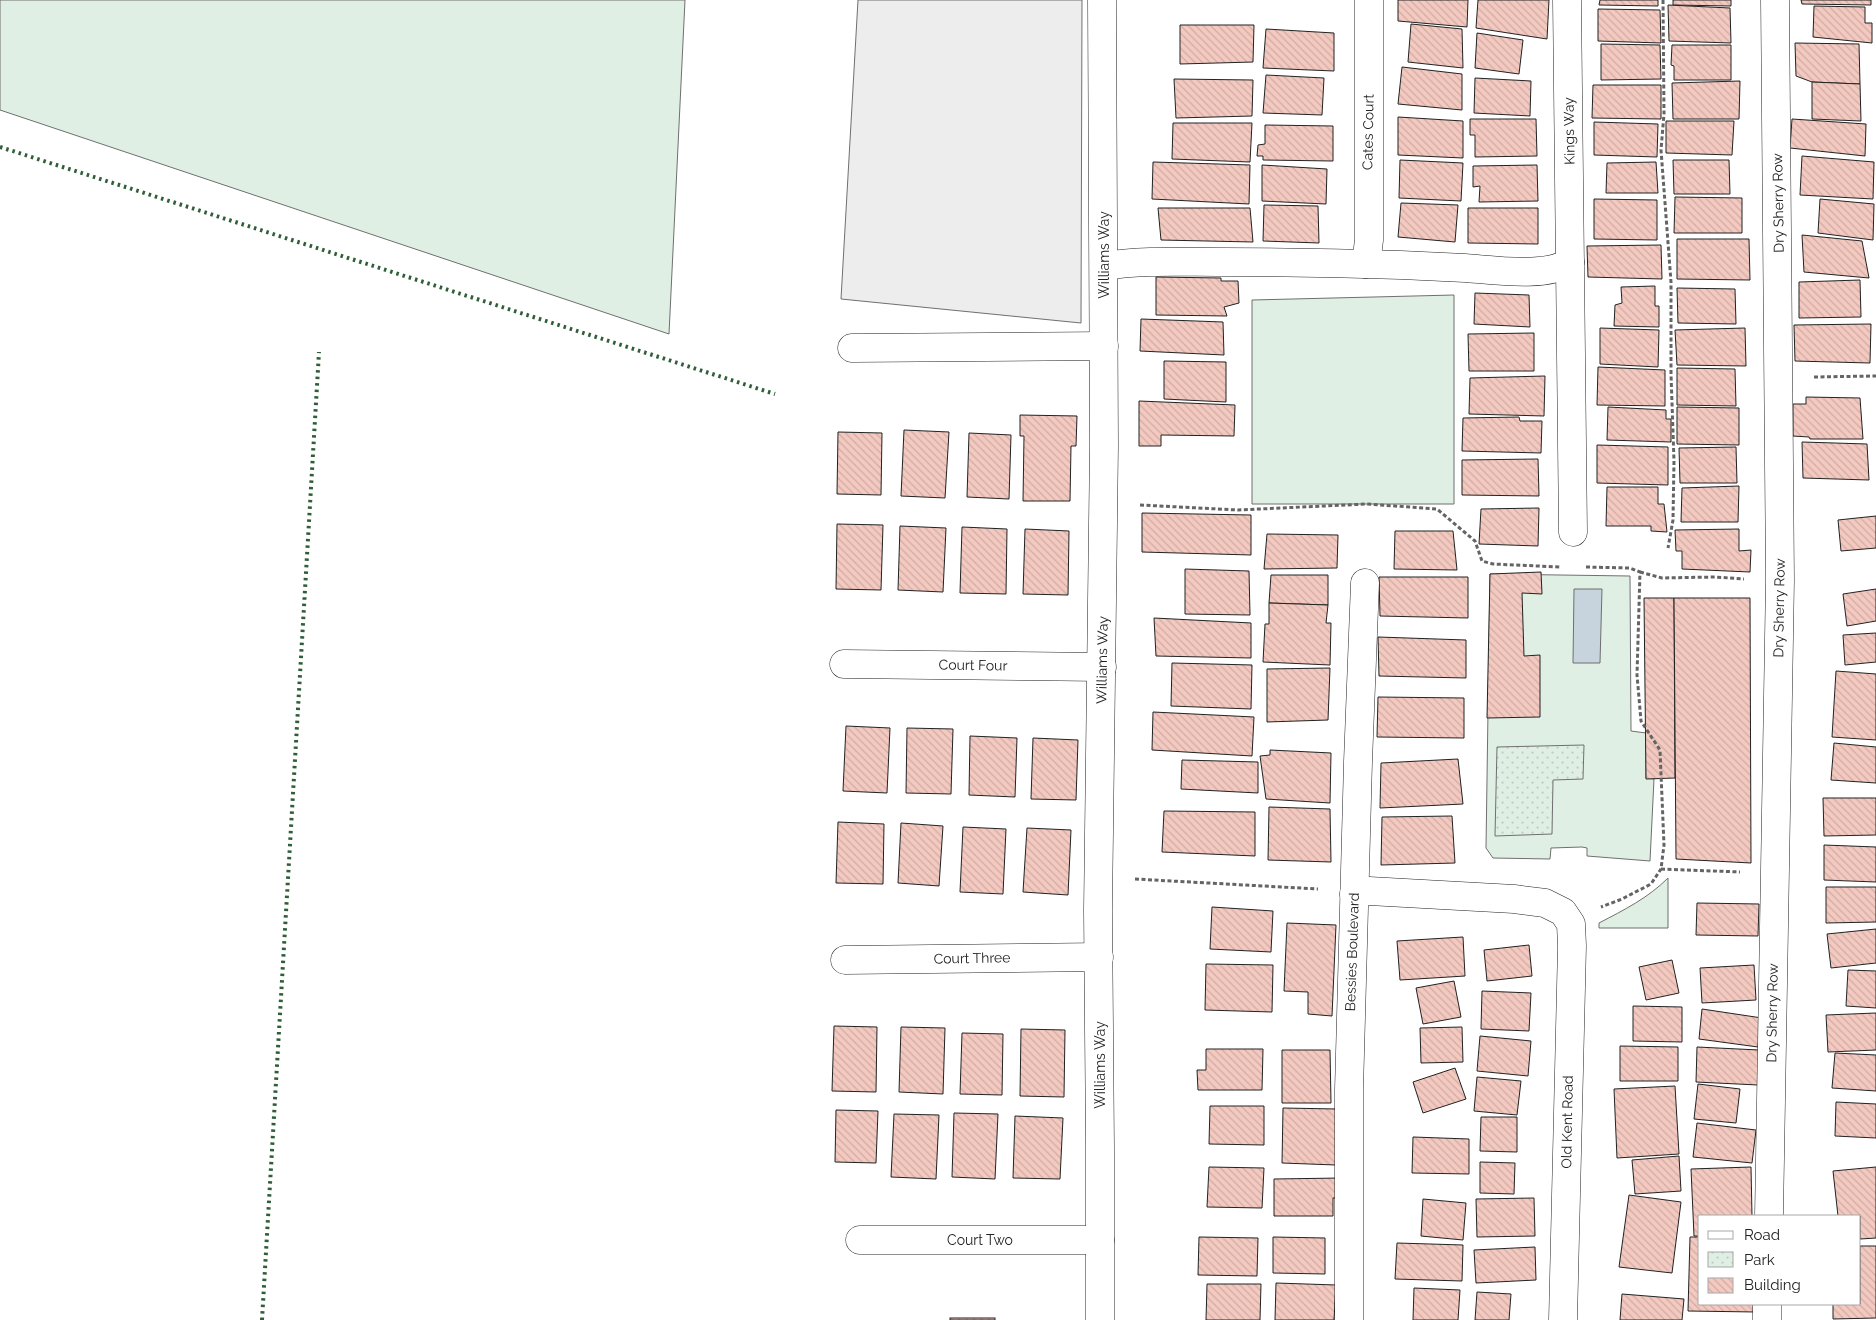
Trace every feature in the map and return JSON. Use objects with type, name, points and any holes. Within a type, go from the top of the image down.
[{"type":"street","name":"Williams Way","points":[[1100,1320],[1099,879],[1104,346],[1102,0]]},
{"type":"street","name":"Cates Court","points":[[1366,264],[1369,240],[1369,0]]},
{"type":"street","name":"Kings Way","points":[[1567,0],[1572,532]]},
{"type":"street","name":"Dry Sherry Row","points":[[1769,1215],[1780,580],[1775,0]]},
{"type":"street","points":[[1104,266],[1119,263],[1167,262],[1366,264],[1518,271],[1548,270],[1562,267],[1570,262]]},
{"type":"street","points":[[852,348],[1104,346]]},
{"type":"street","name":"Bessies Boulevard","points":[[1349,1320],[1349,1090],[1365,583]]},
{"type":"street","name":"Court Four","points":[[844,664],[1102,667]]},
{"type":"street","points":[[1354,892],[1369,891],[1514,899],[1545,903],[1567,918]]},
{"type":"street","name":"Old Kent Road","points":[[1563,1320],[1572,946],[1567,918]]},
{"type":"street","name":"Court Three","points":[[845,960],[1099,957]]},
{"type":"street","name":"Court Two","points":[[860,1240],[1100,1240]]},
{"type":"street","points":[[1767,1305],[1767,1320]]},
{"type":"path","points":[[1663,0],[1664,114],[1661,150],[1671,282],[1671,374],[1674,461],[1673,520],[1668,548]]},
{"type":"path","points":[[1778,375],[1832,378],[1876,376]]},
{"type":"path","points":[[1103,504],[1238,510],[1367,504],[1437,509],[1474,541],[1482,561],[1493,564],[1566,567]]},
{"type":"path","points":[[1583,567],[1630,568],[1662,578],[1715,577],[1780,580]]},
{"type":"path","points":[[1567,918],[1600,908],[1651,884],[1661,869],[1664,845],[1660,750],[1641,721],[1637,675],[1640,572]]},
{"type":"path","points":[[1661,869],[1774,874]]},
{"type":"path","points":[[1099,879],[1156,880],[1354,892]]},
{"type":"green space","points":[[0,0],[685,0],[669,334],[0,110]]},
{"type":"green space","points":[[1454,295],[1454,504],[1252,504],[1252,300]]},
{"type":"green space","points":[[1490,574],[1630,576],[1631,731],[1646,733],[1646,778],[1654,779],[1650,861],[1587,856],[1587,848],[1582,847],[1551,848],[1550,859],[1493,858],[1486,848]]},
{"type":"green space","points":[[1584,745],[1583,779],[1553,780],[1552,834],[1495,836],[1497,747]]},
{"type":"green space","points":[[1668,878],[1668,928],[1599,928],[1599,923],[1644,898]]},
{"type":"shaded area","points":[[858,0],[1082,0],[1081,323],[841,299]]},
{"type":"shaded area","points":[[1574,589],[1602,589],[1600,663],[1573,663]]},
{"type":"building","points":[[1398,0],[1468,0],[1467,27],[1398,21]]},
{"type":"building","points":[[1478,0],[1549,0],[1547,39],[1476,28]]},
{"type":"building","points":[[1600,0],[1658,0],[1658,6],[1599,5]]},
{"type":"building","points":[[1673,0],[1731,0],[1731,6],[1673,5]]},
{"type":"building","points":[[1801,0],[1871,0],[1871,5],[1802,4]]},
{"type":"building","points":[[1668,5],[1730,8],[1731,43],[1669,41]]},
{"type":"building","points":[[1814,6],[1865,7],[1865,23],[1872,23],[1872,43],[1813,37]]},
{"type":"building","points":[[1598,9],[1660,10],[1661,43],[1598,41]]},
{"type":"building","points":[[1411,24],[1462,29],[1463,68],[1408,62]]},
{"type":"building","points":[[1180,25],[1254,25],[1253,62],[1180,64]]},
{"type":"building","points":[[1266,29],[1334,33],[1334,71],[1263,68]]},
{"type":"building","points":[[1477,33],[1523,40],[1519,74],[1475,68]]},
{"type":"building","points":[[1795,43],[1859,44],[1860,84],[1812,82],[1796,76]]},
{"type":"building","points":[[1601,44],[1660,45],[1661,79],[1601,80]]},
{"type":"building","points":[[1672,45],[1731,45],[1731,80],[1674,80],[1674,66],[1671,65]]},
{"type":"building","points":[[1402,67],[1462,74],[1462,110],[1398,104]]},
{"type":"building","points":[[1266,75],[1324,78],[1322,115],[1263,113]]},
{"type":"building","points":[[1475,78],[1531,81],[1530,116],[1474,113]]},
{"type":"building","points":[[1174,79],[1253,80],[1252,116],[1176,118]]},
{"type":"building","points":[[1740,81],[1739,119],[1673,119],[1672,83]]},
{"type":"building","points":[[1812,82],[1860,84],[1861,121],[1812,119]]},
{"type":"building","points":[[1593,85],[1661,85],[1661,119],[1592,118]]},
{"type":"building","points":[[1398,117],[1463,121],[1463,158],[1398,155]]},
{"type":"building","points":[[1470,119],[1536,119],[1537,156],[1475,157],[1475,135],[1470,135]]},
{"type":"building","points":[[1792,119],[1866,124],[1865,156],[1790,148]]},
{"type":"building","points":[[1666,121],[1734,121],[1732,155],[1666,153]]},
{"type":"building","points":[[1594,122],[1658,124],[1657,157],[1594,155]]},
{"type":"building","points":[[1173,123],[1252,123],[1250,162],[1172,159]]},
{"type":"building","points":[[1265,125],[1333,126],[1333,161],[1263,160],[1263,156],[1257,156],[1258,145],[1265,144]]},
{"type":"building","points":[[1802,156],[1874,162],[1873,199],[1800,195]]},
{"type":"building","points":[[1400,160],[1463,163],[1461,201],[1399,198]]},
{"type":"building","points":[[1673,160],[1729,160],[1730,194],[1674,194]]},
{"type":"building","points":[[1153,162],[1250,165],[1249,204],[1152,199]]},
{"type":"building","points":[[1656,162],[1658,193],[1606,193],[1607,163]]},
{"type":"building","points":[[1262,165],[1327,169],[1326,204],[1262,201]]},
{"type":"building","points":[[1537,165],[1538,201],[1479,202],[1480,186],[1473,187],[1473,166]]},
{"type":"building","points":[[1675,197],[1742,198],[1742,233],[1674,233]]},
{"type":"building","points":[[1594,199],[1657,200],[1657,240],[1594,239]]},
{"type":"building","points":[[1820,199],[1874,204],[1873,240],[1818,233]]},
{"type":"building","points":[[1401,203],[1458,205],[1455,242],[1398,237]]},
{"type":"building","points":[[1264,205],[1318,206],[1319,243],[1263,241]]},
{"type":"building","points":[[1158,208],[1250,208],[1253,242],[1161,240]]},
{"type":"building","points":[[1468,208],[1538,208],[1538,244],[1468,243]]},
{"type":"building","points":[[1802,235],[1862,241],[1869,278],[1804,272]]},
{"type":"building","points":[[1677,239],[1749,239],[1750,280],[1677,279]]},
{"type":"building","points":[[1661,245],[1662,279],[1588,277],[1587,246]]},
{"type":"building","points":[[1156,277],[1221,278],[1221,281],[1238,281],[1239,303],[1224,307],[1227,316],[1156,315]]},
{"type":"building","points":[[1860,280],[1861,317],[1799,318],[1799,282]]},
{"type":"building","points":[[1655,286],[1655,306],[1659,306],[1659,327],[1614,326],[1615,305],[1622,303],[1621,287]]},
{"type":"building","points":[[1677,288],[1735,289],[1736,324],[1678,323]]},
{"type":"building","points":[[1475,293],[1529,295],[1530,327],[1474,324]]},
{"type":"building","points":[[1141,319],[1223,322],[1224,355],[1140,351]]},
{"type":"building","points":[[1871,324],[1870,363],[1795,361],[1794,325]]},
{"type":"building","points":[[1600,328],[1659,330],[1658,367],[1600,364]]},
{"type":"building","points":[[1745,328],[1746,366],[1677,365],[1675,330]]},
{"type":"building","points":[[1534,333],[1534,371],[1469,371],[1468,334]]},
{"type":"building","points":[[1164,361],[1226,362],[1226,402],[1164,399]]},
{"type":"building","points":[[1598,367],[1665,370],[1665,406],[1597,405]]},
{"type":"building","points":[[1677,368],[1735,369],[1736,406],[1677,405]]},
{"type":"building","points":[[1545,376],[1544,416],[1469,414],[1470,378]]},
{"type":"building","points":[[1806,397],[1860,398],[1863,439],[1810,439],[1809,437],[1793,436],[1793,404],[1806,404]]},
{"type":"building","points":[[1139,401],[1235,405],[1234,436],[1161,435],[1161,446],[1139,446]]},
{"type":"building","points":[[1608,407],[1666,410],[1666,419],[1671,419],[1671,442],[1607,440]]},
{"type":"building","points":[[1677,407],[1739,408],[1739,445],[1677,444]]},
{"type":"building","points":[[1020,415],[1077,416],[1076,446],[1071,446],[1070,501],[1023,501],[1024,436],[1020,436]]},
{"type":"building","points":[[1519,417],[1520,421],[1542,421],[1541,453],[1462,451],[1463,418]]},
{"type":"building","points":[[904,430],[949,432],[945,498],[901,496]]},
{"type":"building","points":[[838,432],[882,433],[881,495],[837,494]]},
{"type":"building","points":[[969,433],[1011,435],[1009,499],[967,497]]},
{"type":"building","points":[[1802,442],[1867,444],[1869,480],[1803,478]]},
{"type":"building","points":[[1597,445],[1668,447],[1668,485],[1597,483]]},
{"type":"building","points":[[1736,447],[1737,483],[1680,483],[1679,448]]},
{"type":"building","points":[[1538,459],[1539,496],[1462,495],[1462,460]]},
{"type":"building","points":[[1739,486],[1738,522],[1681,522],[1682,488]]},
{"type":"building","points":[[1607,487],[1658,487],[1658,504],[1664,504],[1667,532],[1651,531],[1651,526],[1606,526]]},
{"type":"building","points":[[1539,508],[1538,546],[1479,544],[1481,509]]},
{"type":"building","points":[[1142,513],[1251,515],[1251,555],[1142,552]]},
{"type":"building","points":[[1876,516],[1876,548],[1841,551],[1838,520]]},
{"type":"building","points":[[837,524],[883,525],[881,590],[836,589]]},
{"type":"building","points":[[900,526],[946,528],[943,592],[898,590]]},
{"type":"building","points":[[962,527],[1007,529],[1006,594],[960,593]]},
{"type":"building","points":[[1025,529],[1069,531],[1068,595],[1023,594]]},
{"type":"building","points":[[1739,529],[1739,551],[1751,550],[1750,572],[1682,569],[1682,551],[1676,551],[1675,530]]},
{"type":"building","points":[[1395,531],[1453,531],[1457,570],[1394,569]]},
{"type":"building","points":[[1267,534],[1338,535],[1337,568],[1264,569]]},
{"type":"building","points":[[1185,569],[1249,571],[1250,615],[1185,614]]},
{"type":"building","points":[[1541,572],[1542,594],[1522,593],[1524,656],[1540,655],[1540,717],[1487,718],[1490,574]]},
{"type":"building","points":[[1271,575],[1328,575],[1328,605],[1269,603]]},
{"type":"building","points":[[1379,577],[1468,577],[1468,618],[1380,616]]},
{"type":"building","points":[[1876,589],[1876,621],[1847,626],[1843,594]]},
{"type":"building","points":[[1644,598],[1674,598],[1675,778],[1646,779]]},
{"type":"building","points":[[1674,598],[1750,598],[1751,863],[1676,859]]},
{"type":"building","points":[[1269,603],[1328,605],[1326,623],[1331,623],[1330,665],[1263,662],[1265,624],[1269,624]]},
{"type":"building","points":[[1154,618],[1251,623],[1251,658],[1156,656]]},
{"type":"building","points":[[1876,633],[1876,662],[1845,665],[1843,635]]},
{"type":"building","points":[[1378,637],[1466,640],[1466,678],[1379,676]]},
{"type":"building","points":[[1172,663],[1252,665],[1251,709],[1171,706]]},
{"type":"building","points":[[1330,668],[1328,720],[1267,722],[1267,669]]},
{"type":"building","points":[[1836,671],[1876,674],[1876,740],[1832,737]]},
{"type":"building","points":[[1378,697],[1464,698],[1464,738],[1377,737]]},
{"type":"building","points":[[1153,712],[1254,717],[1252,756],[1152,750]]},
{"type":"building","points":[[846,726],[890,728],[887,793],[843,791]]},
{"type":"building","points":[[907,728],[953,729],[951,794],[906,793]]},
{"type":"building","points":[[970,736],[1017,738],[1015,797],[969,795]]},
{"type":"building","points":[[1033,738],[1078,740],[1076,800],[1031,799]]},
{"type":"building","points":[[1834,743],[1876,747],[1876,783],[1831,780]]},
{"type":"building","points":[[1270,750],[1331,753],[1330,803],[1266,799],[1260,756],[1270,755]]},
{"type":"building","points":[[1458,759],[1463,804],[1380,808],[1381,763]]},
{"type":"building","points":[[1182,760],[1258,762],[1258,793],[1181,789]]},
{"type":"building","points":[[1823,798],[1876,798],[1876,835],[1824,836]]},
{"type":"building","points":[[1269,807],[1330,809],[1331,862],[1268,860]]},
{"type":"building","points":[[1164,811],[1255,812],[1255,856],[1162,852]]},
{"type":"building","points":[[1452,816],[1455,863],[1381,865],[1382,817]]},
{"type":"building","points":[[838,822],[884,824],[883,884],[836,883]]},
{"type":"building","points":[[901,823],[943,826],[939,886],[898,883]]},
{"type":"building","points":[[963,827],[1006,829],[1003,894],[960,892]]},
{"type":"building","points":[[1027,828],[1071,830],[1068,895],[1023,892]]},
{"type":"building","points":[[1824,845],[1876,847],[1876,882],[1824,880]]},
{"type":"building","points":[[1826,887],[1876,887],[1876,922],[1826,923]]},
{"type":"building","points":[[1697,903],[1759,904],[1758,936],[1696,935]]},
{"type":"building","points":[[1212,907],[1273,911],[1271,952],[1210,949]]},
{"type":"building","points":[[1287,923],[1336,925],[1332,1016],[1308,1014],[1308,992],[1284,991]]},
{"type":"building","points":[[1876,929],[1876,963],[1831,968],[1827,934]]},
{"type":"building","points":[[1463,937],[1465,976],[1400,980],[1397,941]]},
{"type":"building","points":[[1529,945],[1532,976],[1487,981],[1484,950]]},
{"type":"building","points":[[1672,960],[1679,993],[1646,1000],[1639,967]]},
{"type":"building","points":[[1206,964],[1273,965],[1272,1012],[1205,1010]]},
{"type":"building","points":[[1754,965],[1756,1000],[1702,1003],[1700,968]]},
{"type":"building","points":[[1848,970],[1876,971],[1876,1008],[1846,1006]]},
{"type":"building","points":[[1454,981],[1461,1017],[1423,1024],[1416,988]]},
{"type":"building","points":[[1482,991],[1531,993],[1529,1031],[1481,1029]]},
{"type":"building","points":[[1633,1006],[1682,1007],[1682,1042],[1633,1041]]},
{"type":"building","points":[[1702,1009],[1762,1018],[1758,1047],[1699,1039]]},
{"type":"building","points":[[1876,1013],[1876,1050],[1828,1052],[1826,1015]]},
{"type":"building","points":[[834,1026],[877,1027],[876,1092],[832,1091]]},
{"type":"building","points":[[901,1027],[945,1028],[943,1094],[899,1092]]},
{"type":"building","points":[[1462,1027],[1463,1062],[1421,1063],[1420,1028]]},
{"type":"building","points":[[1021,1029],[1065,1030],[1064,1097],[1020,1096]]},
{"type":"building","points":[[962,1033],[1003,1034],[1002,1095],[960,1094]]},
{"type":"building","points":[[1480,1036],[1531,1041],[1528,1076],[1477,1071]]},
{"type":"building","points":[[1620,1046],[1678,1047],[1678,1081],[1620,1081]]},
{"type":"building","points":[[1697,1047],[1759,1050],[1758,1085],[1696,1082]]},
{"type":"building","points":[[1206,1049],[1263,1049],[1262,1090],[1198,1090],[1197,1070],[1206,1070]]},
{"type":"building","points":[[1282,1050],[1330,1050],[1331,1103],[1282,1103]]},
{"type":"building","points":[[1835,1053],[1876,1055],[1876,1091],[1832,1088]]},
{"type":"building","points":[[1455,1068],[1466,1099],[1423,1113],[1413,1082]]},
{"type":"building","points":[[1477,1077],[1521,1081],[1517,1115],[1474,1111]]},
{"type":"building","points":[[1698,1084],[1740,1089],[1736,1123],[1694,1119]]},
{"type":"building","points":[[1675,1086],[1679,1154],[1617,1158],[1614,1089]]},
{"type":"building","points":[[1836,1102],[1876,1104],[1876,1138],[1835,1136]]},
{"type":"building","points":[[1210,1106],[1264,1106],[1264,1145],[1209,1144]]},
{"type":"building","points":[[1283,1108],[1337,1109],[1336,1165],[1282,1163]]},
{"type":"building","points":[[836,1110],[878,1111],[876,1163],[835,1162]]},
{"type":"building","points":[[954,1113],[998,1114],[995,1179],[952,1177]]},
{"type":"building","points":[[894,1114],[939,1115],[936,1179],[891,1177]]},
{"type":"building","points":[[1015,1116],[1063,1118],[1060,1179],[1013,1178]]},
{"type":"building","points":[[1481,1117],[1517,1117],[1517,1152],[1480,1151]]},
{"type":"building","points":[[1697,1123],[1756,1130],[1752,1163],[1693,1157]]},
{"type":"building","points":[[1413,1137],[1469,1139],[1469,1174],[1412,1173]]},
{"type":"building","points":[[1679,1156],[1681,1191],[1635,1194],[1632,1160]]},
{"type":"building","points":[[1480,1162],[1515,1163],[1514,1194],[1480,1193]]},
{"type":"building","points":[[1209,1167],[1264,1168],[1262,1208],[1207,1207]]},
{"type":"building","points":[[1751,1167],[1752,1215],[1698,1215],[1698,1236],[1694,1236],[1691,1169]]},
{"type":"building","points":[[1876,1167],[1876,1238],[1861,1239],[1861,1215],[1838,1215],[1833,1171]]},
{"type":"building","points":[[1341,1178],[1342,1198],[1333,1198],[1333,1216],[1274,1216],[1274,1179]]},
{"type":"building","points":[[1629,1195],[1681,1202],[1672,1273],[1619,1267]]},
{"type":"building","points":[[1534,1198],[1535,1236],[1477,1237],[1476,1199]]},
{"type":"building","points":[[1423,1199],[1466,1203],[1463,1240],[1421,1236]]},
{"type":"building","points":[[1199,1237],[1258,1238],[1257,1276],[1198,1275]]},
{"type":"building","points":[[1273,1237],[1325,1238],[1325,1274],[1273,1273]]},
{"type":"building","points":[[1690,1237],[1698,1237],[1698,1305],[1756,1305],[1756,1312],[1688,1311]]},
{"type":"building","points":[[1397,1243],[1463,1245],[1462,1281],[1395,1279]]},
{"type":"building","points":[[1861,1246],[1876,1246],[1876,1318],[1833,1319],[1833,1305],[1861,1305]]},
{"type":"building","points":[[1535,1247],[1536,1280],[1476,1283],[1474,1250]]},
{"type":"building","points":[[1276,1283],[1336,1285],[1334,1320],[1275,1320]]},
{"type":"building","points":[[1207,1284],[1261,1284],[1260,1320],[1206,1320]]},
{"type":"building","points":[[1414,1288],[1460,1290],[1458,1320],[1413,1320]]},
{"type":"building","points":[[1477,1292],[1511,1294],[1509,1320],[1475,1320]]},
{"type":"building","points":[[1622,1294],[1684,1299],[1682,1320],[1620,1320]]},
{"type":"building","points":[[950,1318],[995,1318],[995,1320],[950,1320]]},
{"type":"hedge","points":[[0,147],[775,394]]},
{"type":"hedge","points":[[262,1320],[319,352]]}]
